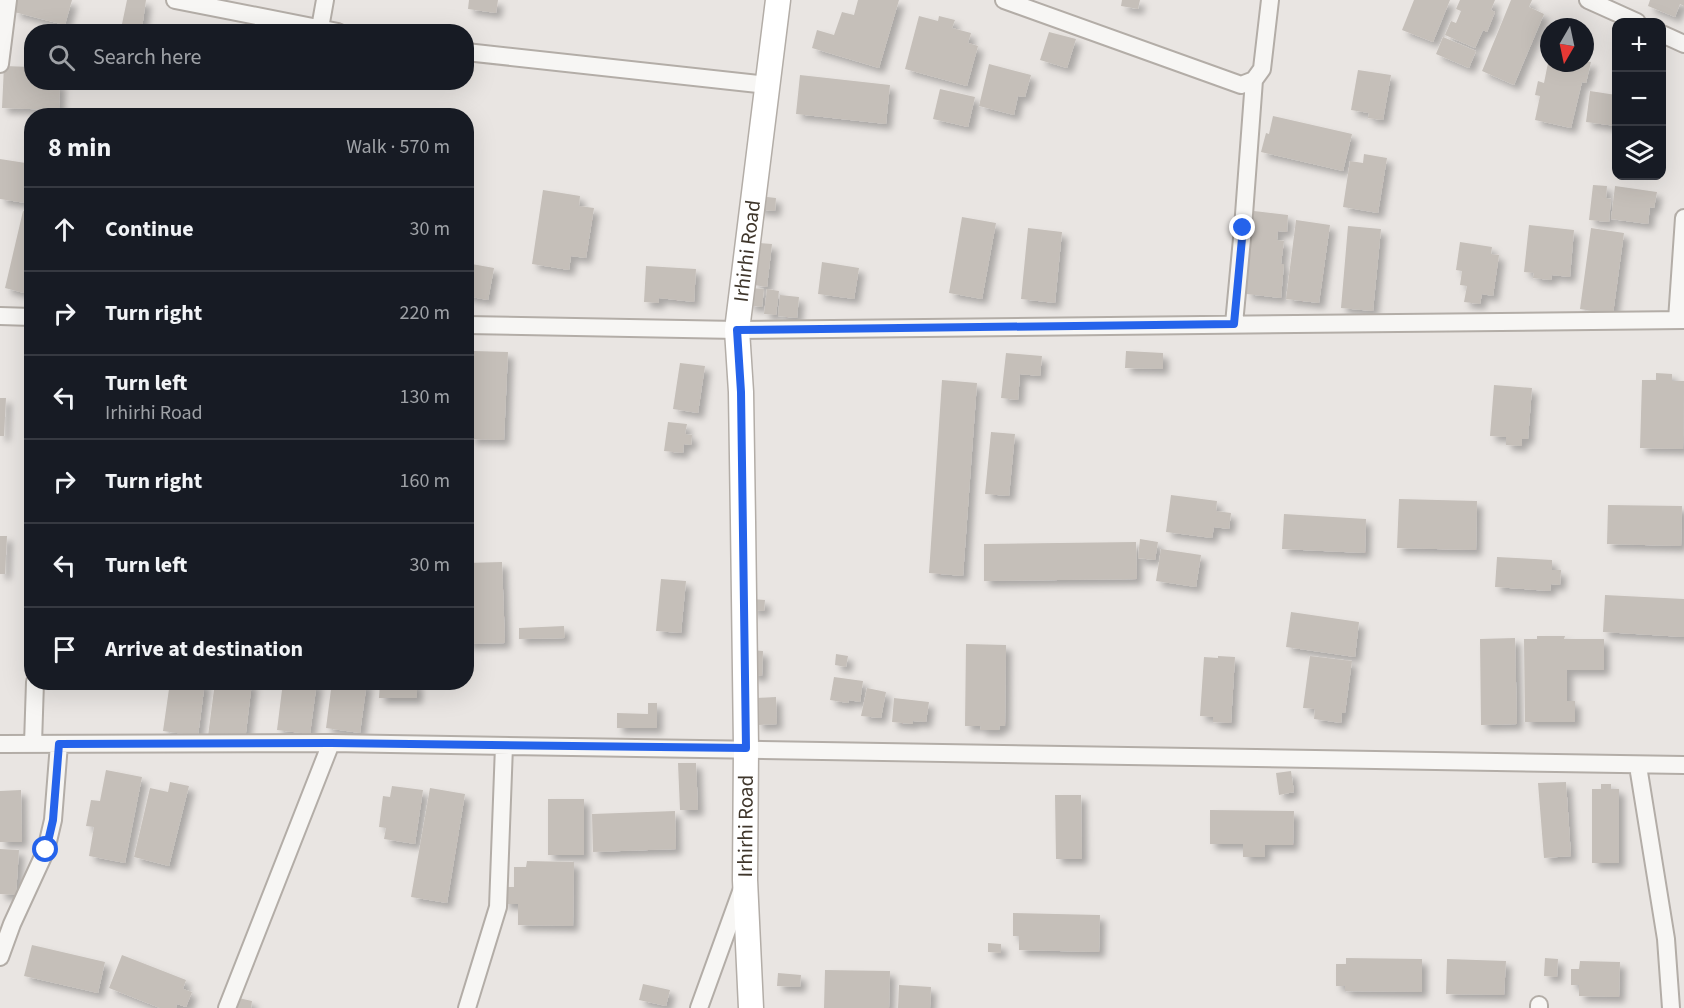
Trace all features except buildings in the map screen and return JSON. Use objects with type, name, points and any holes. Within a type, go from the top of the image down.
[{"type":"street","points":[[0,64],[8,0]]},
{"type":"street","points":[[175,0],[299,24]]},
{"type":"street","points":[[321,24],[325,0]]},
{"type":"street","name":"Irhirhi Road","points":[[751,1008],[745,880],[746,748],[741,392],[737,330],[778,0]]},
{"type":"street","points":[[1004,0],[1241,85],[1254,80]]},
{"type":"street","points":[[1234,324],[1254,80],[1262,69],[1270,0]]},
{"type":"street","points":[[1588,0],[1628,18]]},
{"type":"street","points":[[1666,36],[1684,44]]},
{"type":"street","points":[[474,53],[767,85]]},
{"type":"street","points":[[474,325],[737,330],[1680,320],[1684,218]]},
{"type":"street","points":[[0,316],[24,317]]},
{"type":"street","points":[[33,744],[35,690]]},
{"type":"street","points":[[0,744],[331,743],[746,748],[1638,766],[1684,765]]},
{"type":"street","points":[[226,1008],[331,743]]},
{"type":"street","points":[[0,957],[12,924],[46,850],[53,820],[59,744]]},
{"type":"street","points":[[467,1008],[498,907],[504,746]]},
{"type":"street","points":[[1638,766],[1666,939],[1671,1008]]},
{"type":"street","points":[[699,1008],[745,880]]},
{"type":"route","points":[[46,850],[53,820],[59,744],[331,743],[746,748],[741,392],[737,330],[1234,324],[1243,228]]}]
